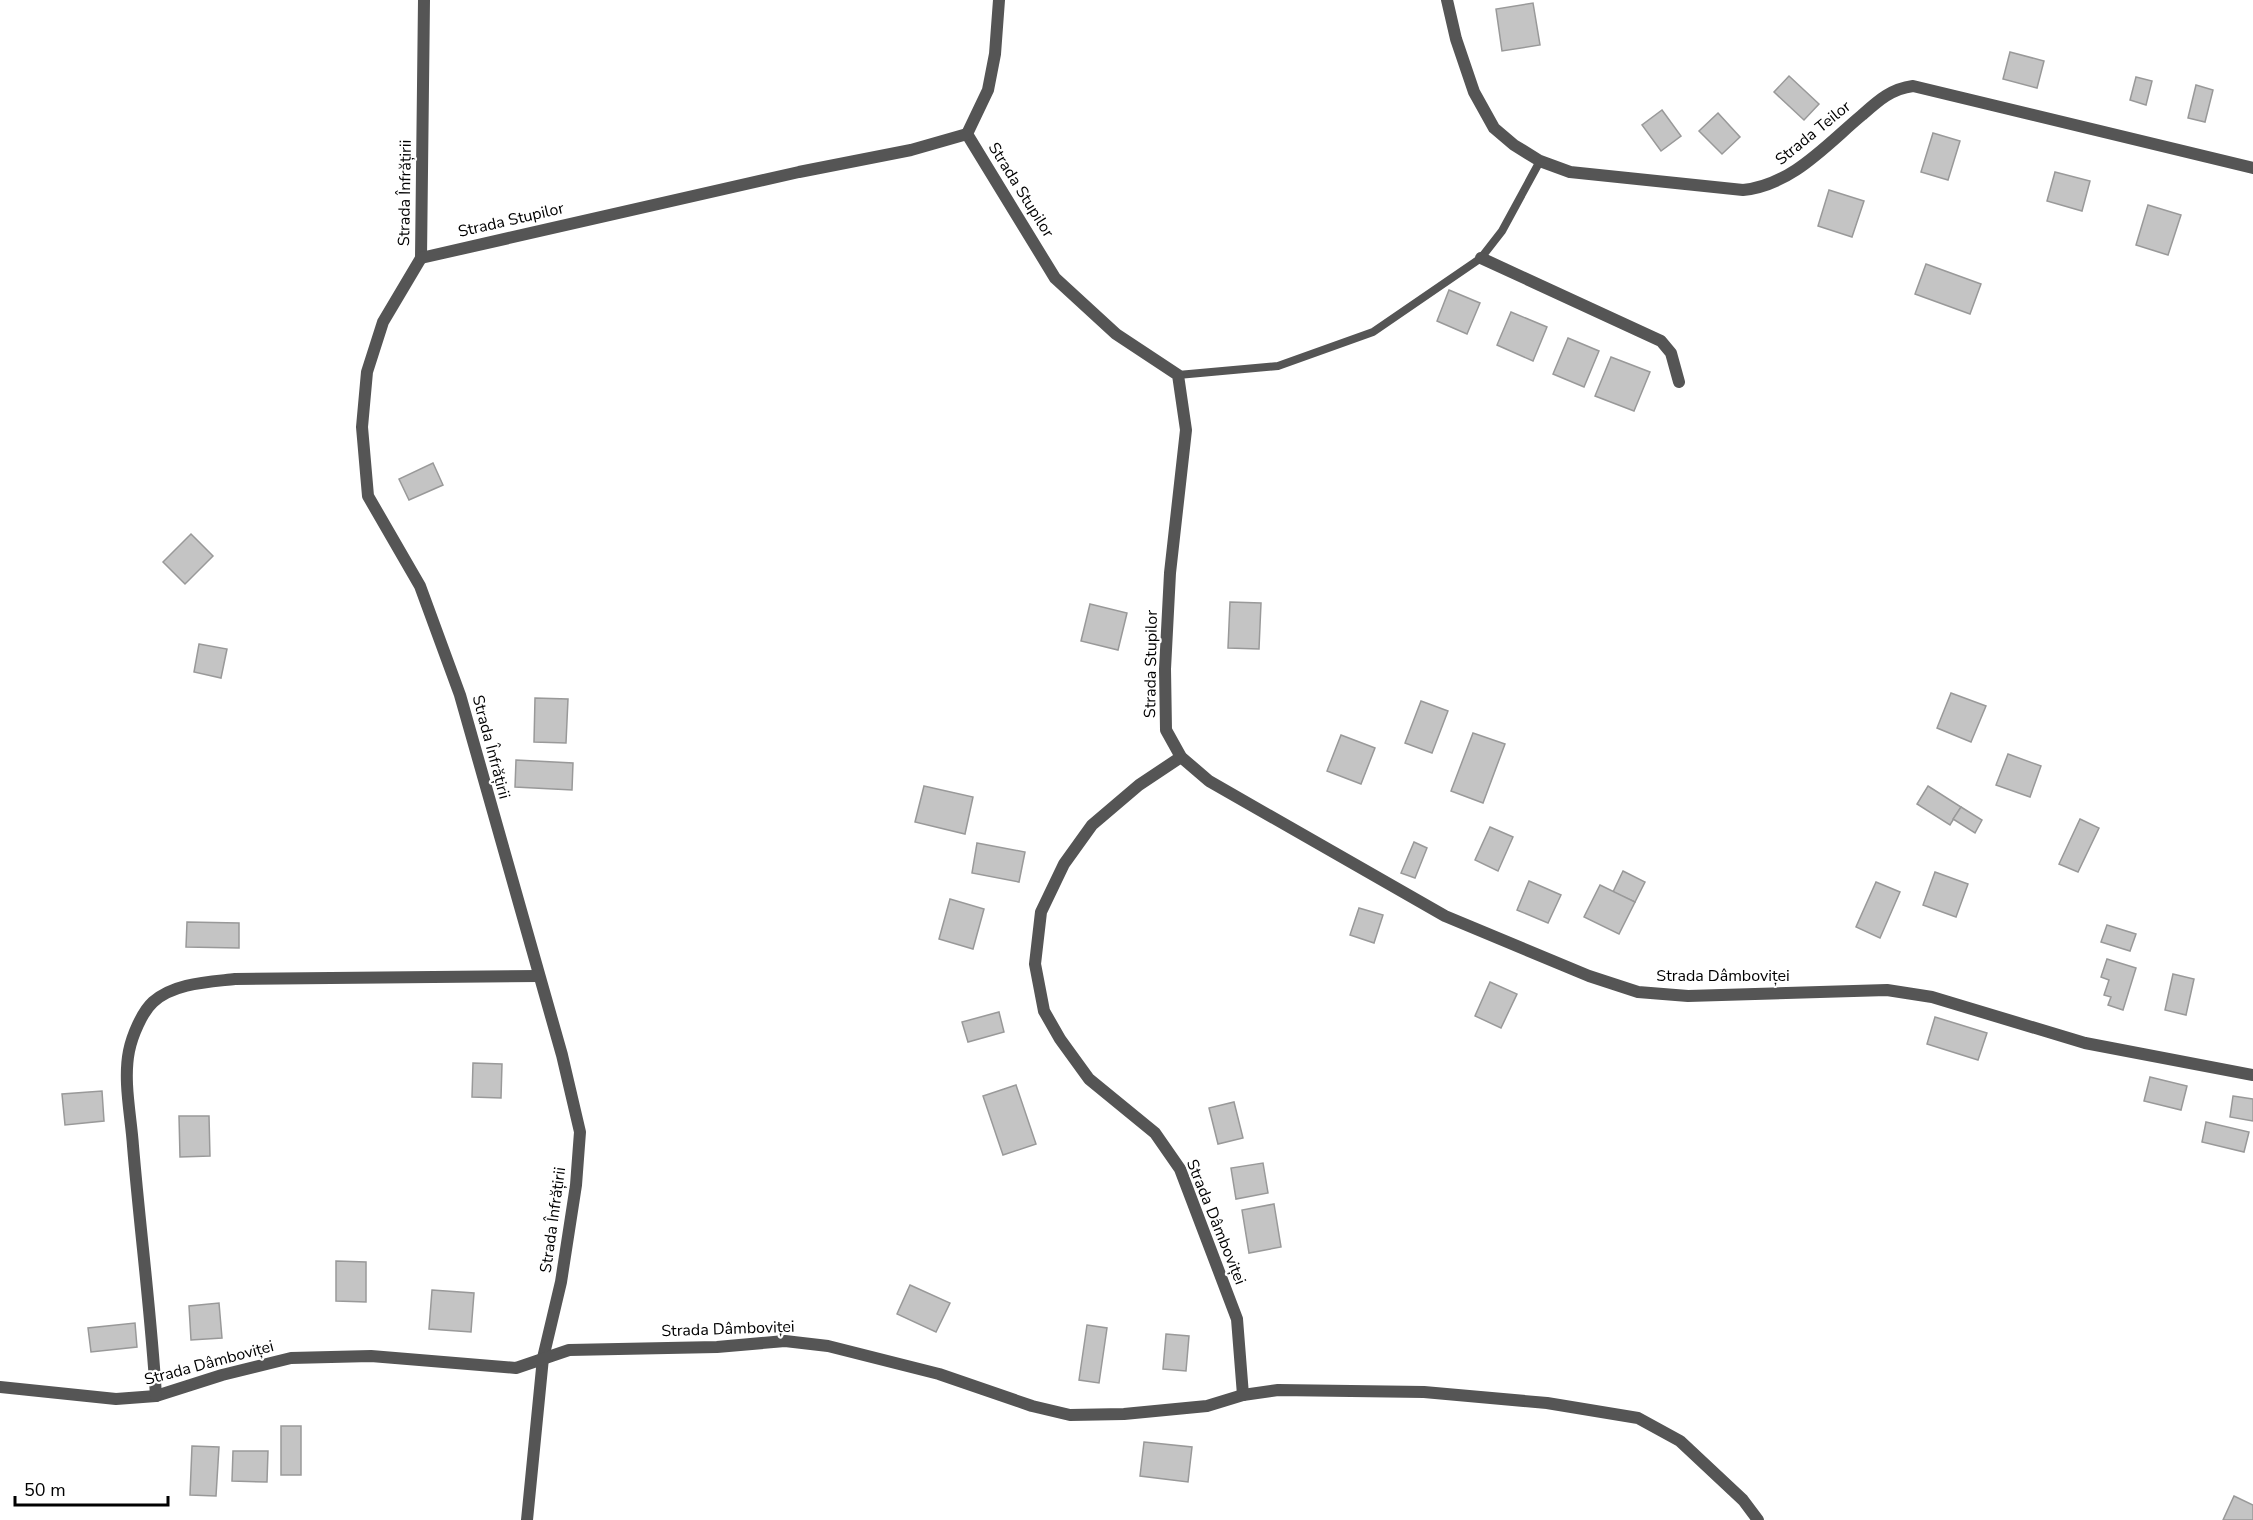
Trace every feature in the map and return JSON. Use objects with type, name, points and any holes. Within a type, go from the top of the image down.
[{"type":"street","name":"Strada Înfrățirii","points":[[424,0],[421,258],[383,322],[367,372],[362,427],[368,496],[420,586],[460,695],[562,1055],[580,1132],[576,1185],[561,1282],[543,1358],[527,1520]]},
{"type":"street","points":[[967,134],[988,90],[995,54],[999,0]]},
{"type":"street","name":"Strada Teilor","points":[[1446,0],[1474,92],[1494,128],[1514,145],[1540,160],[1570,172],[1743,190],[1763,188],[1788,177],[1887,93],[1913,86],[2253,168]]},
{"type":"street","name":"Strada Stupilor","points":[[421,258],[799,172],[911,150],[967,134],[1055,278],[1116,333],[1178,375],[1186,430],[1170,573],[1166,730],[1182,757]]},
{"type":"street","points":[[1481,258],[1661,341],[1671,353],[1679,382]]},
{"type":"street","name":"Strada Dâmboviței","points":[[0,1387],[116,1399],[156,1396],[222,1375],[291,1359],[371,1356],[516,1368],[569,1350],[717,1347],[785,1341],[828,1346],[939,1374],[1032,1406],[1070,1415],[1124,1414],[1207,1406],[1243,1395],[1237,1319],[1180,1169],[1155,1133],[1089,1079],[1060,1039],[1044,1011],[1035,964],[1041,912],[1064,864],[1092,825],[1139,785],[1182,757],[1209,781],[1445,916],[1588,976],[1638,992],[1688,996],[1887,990],[1932,997],[2085,1043],[2253,1075]]},
{"type":"street","points":[[156,1396],[150,1295],[137,1195],[128,1075],[129,1050],[142,1019],[153,1002],[169,992],[190,986],[236,979],[539,976]]},
{"type":"street","points":[[1243,1395],[1278,1390],[1424,1392],[1547,1403],[1638,1418],[1680,1441],[1743,1500],[1758,1520]]},
{"type":"lane","points":[[1178,375],[1278,366],[1373,332],[1481,258],[1502,231],[1540,160]]},
{"type":"building","points":[[1533,3],[1540,45],[1502,51],[1496,9]]},
{"type":"building","points":[[2010,52],[2044,61],[2037,88],[2003,79]]},
{"type":"building","points":[[1789,76],[1819,104],[1804,120],[1774,92]]},
{"type":"building","points":[[2136,77],[2152,81],[2146,105],[2130,100]]},
{"type":"building","points":[[2196,85],[2213,90],[2205,122],[2188,118]]},
{"type":"building","points":[[1662,110],[1681,136],[1661,151],[1642,125]]},
{"type":"building","points":[[1718,113],[1740,137],[1722,154],[1699,131]]},
{"type":"building","points":[[1933,133],[1960,141],[1948,180],[1921,172]]},
{"type":"building","points":[[2055,172],[2090,181],[2082,211],[2047,201]]},
{"type":"building","points":[[1829,190],[1864,201],[1852,237],[1818,226]]},
{"type":"building","points":[[2148,205],[2181,215],[2168,255],[2136,245]]},
{"type":"building","points":[[1926,264],[1981,284],[1970,314],[1915,294]]},
{"type":"building","points":[[1449,290],[1480,303],[1467,334],[1437,321]]},
{"type":"building","points":[[1511,312],[1547,327],[1533,361],[1497,345]]},
{"type":"building","points":[[1568,338],[1599,351],[1584,387],[1553,374]]},
{"type":"building","points":[[1611,357],[1650,372],[1634,411],[1595,396]]},
{"type":"building","points":[[433,463],[443,485],[409,500],[399,479]]},
{"type":"building","points":[[191,534],[213,556],[185,584],[163,562]]},
{"type":"building","points":[[1230,602],[1261,603],[1259,649],[1228,648]]},
{"type":"building","points":[[1090,604],[1127,613],[1118,650],[1081,641]]},
{"type":"building","points":[[199,644],[227,649],[221,678],[194,672]]},
{"type":"building","points":[[1951,693],[1986,706],[1971,742],[1937,728]]},
{"type":"building","points":[[535,698],[568,699],[566,743],[534,742]]},
{"type":"building","points":[[1421,701],[1448,711],[1432,753],[1405,743]]},
{"type":"building","points":[[1473,733],[1505,744],[1483,803],[1451,791]]},
{"type":"building","points":[[1341,735],[1375,748],[1361,784],[1327,771]]},
{"type":"building","points":[[2008,754],[2041,766],[2030,797],[1996,785]]},
{"type":"building","points":[[516,760],[573,763],[572,790],[515,787]]},
{"type":"building","points":[[924,786],[973,797],[965,834],[915,822]]},
{"type":"building","points":[[1928,786],[1961,807],[1950,825],[1917,804]]},
{"type":"building","points":[[1961,807],[1982,820],[1975,833],[1953,819]]},
{"type":"building","points":[[2080,819],[2099,828],[2078,872],[2059,864]]},
{"type":"building","points":[[1490,827],[1513,837],[1498,871],[1475,860]]},
{"type":"building","points":[[1414,842],[1427,848],[1415,878],[1401,873]]},
{"type":"building","points":[[977,843],[1025,852],[1019,882],[972,873]]},
{"type":"building","points":[[1623,871],[1645,882],[1635,902],[1613,892]]},
{"type":"building","points":[[1935,872],[1968,884],[1956,917],[1923,905]]},
{"type":"building","points":[[1529,881],[1561,895],[1548,923],[1517,910]]},
{"type":"building","points":[[1876,882],[1900,892],[1880,938],[1856,927]]},
{"type":"building","points":[[1600,885],[1635,902],[1619,934],[1584,917]]},
{"type":"building","points":[[950,899],[984,909],[973,949],[939,939]]},
{"type":"building","points":[[1359,908],[1383,915],[1374,943],[1350,935]]},
{"type":"building","points":[[187,922],[239,923],[239,948],[186,947]]},
{"type":"building","points":[[2107,925],[2136,934],[2130,951],[2101,942]]},
{"type":"building","points":[[2107,959],[2136,968],[2123,1010],[2108,1005],[2111,997],[2104,995],[2109,980],[2101,977]]},
{"type":"building","points":[[2173,974],[2194,979],[2186,1015],[2165,1010]]},
{"type":"building","points":[[1490,982],[1517,994],[1501,1028],[1475,1016]]},
{"type":"building","points":[[999,1012],[1004,1032],[968,1042],[962,1022]]},
{"type":"building","points":[[1935,1017],[1987,1033],[1978,1060],[1927,1044]]},
{"type":"building","points":[[473,1063],[502,1064],[501,1098],[472,1097]]},
{"type":"building","points":[[2150,1077],[2187,1086],[2181,1110],[2144,1101]]},
{"type":"building","points":[[1016,1085],[1036,1144],[1003,1155],[983,1096]]},
{"type":"building","points":[[102,1091],[104,1121],[65,1125],[62,1094]]},
{"type":"building","points":[[2233,1096],[2253,1099],[2253,1121],[2230,1117]]},
{"type":"building","points":[[1234,1102],[1243,1138],[1218,1144],[1209,1108]]},
{"type":"building","points":[[179,1116],[209,1116],[210,1156],[180,1157]]},
{"type":"building","points":[[2206,1122],[2249,1132],[2244,1152],[2202,1142]]},
{"type":"building","points":[[1263,1163],[1268,1193],[1236,1199],[1231,1168]]},
{"type":"building","points":[[1274,1204],[1281,1247],[1249,1253],[1242,1210]]},
{"type":"building","points":[[336,1261],[366,1262],[366,1302],[336,1301]]},
{"type":"building","points":[[910,1285],[950,1303],[936,1332],[897,1314]]},
{"type":"building","points":[[432,1290],[474,1293],[471,1332],[429,1329]]},
{"type":"building","points":[[219,1303],[222,1338],[191,1340],[189,1306]]},
{"type":"building","points":[[135,1323],[137,1347],[91,1352],[88,1328]]},
{"type":"building","points":[[1087,1325],[1107,1328],[1099,1383],[1079,1380]]},
{"type":"building","points":[[1166,1334],[1189,1336],[1186,1371],[1163,1369]]},
{"type":"building","points":[[281,1426],[301,1426],[301,1475],[281,1475]]},
{"type":"building","points":[[1144,1442],[1192,1447],[1188,1482],[1140,1476]]},
{"type":"building","points":[[192,1446],[219,1447],[216,1496],[190,1495]]},
{"type":"building","points":[[233,1451],[268,1451],[267,1482],[232,1481]]},
{"type":"building","points":[[2234,1496],[2253,1505],[2253,1520],[2223,1520]]}]
